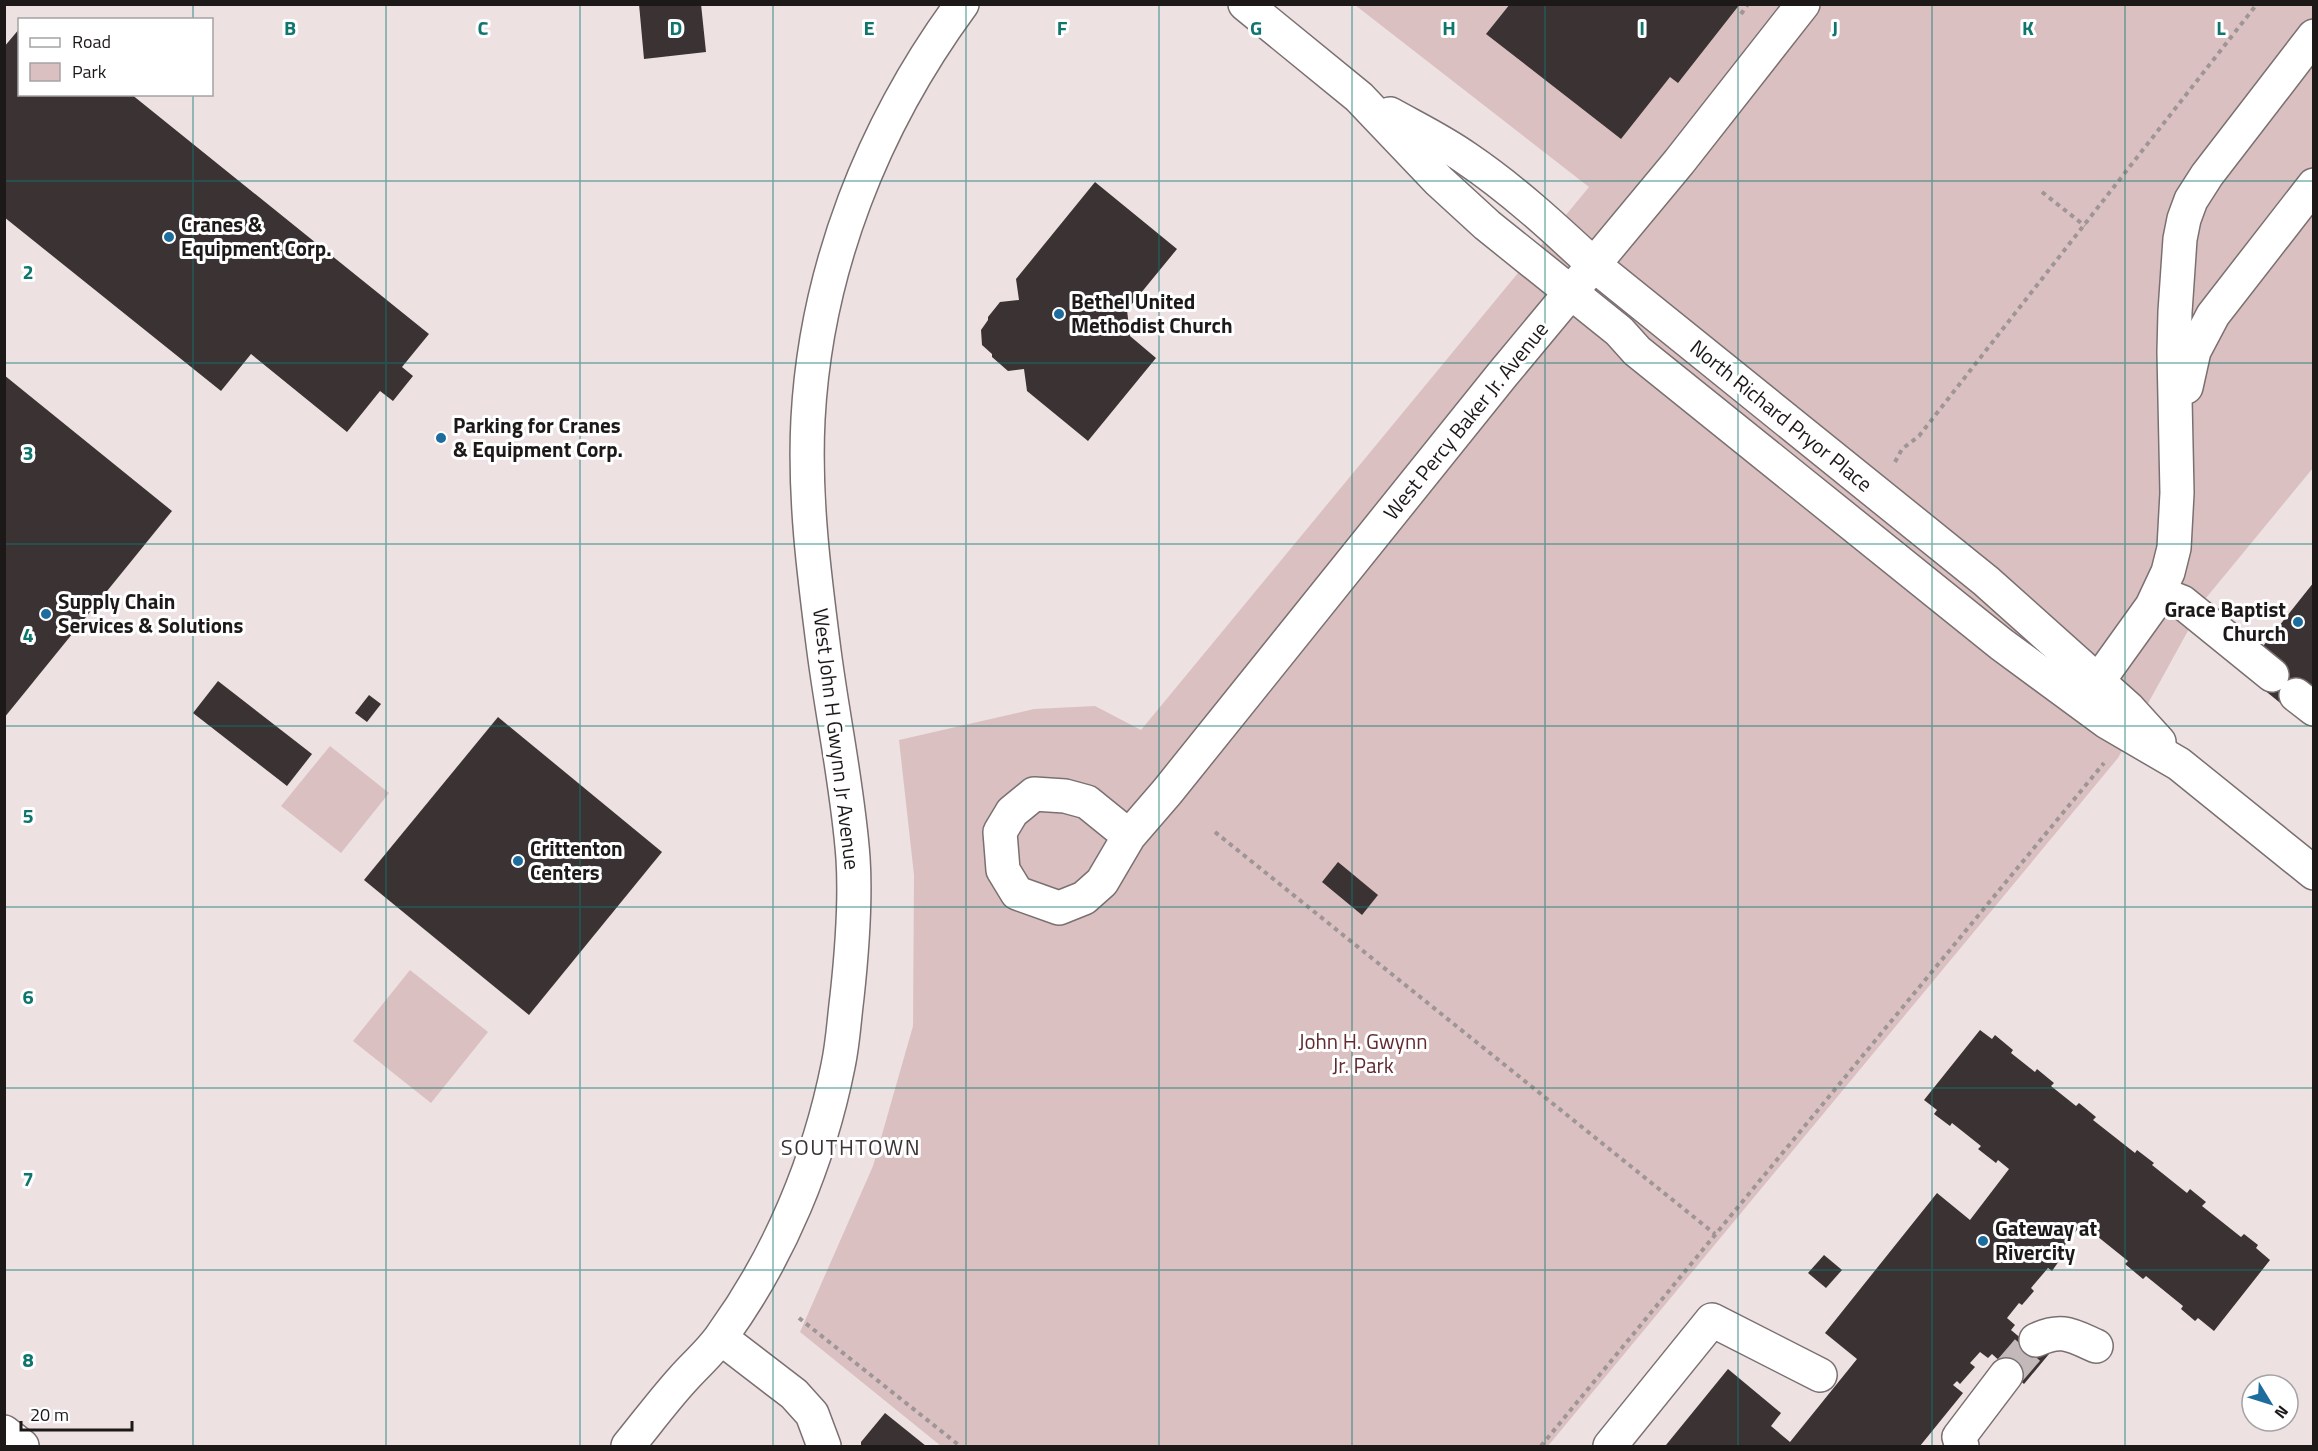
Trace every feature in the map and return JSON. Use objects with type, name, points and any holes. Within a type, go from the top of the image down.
[{"type":"street","name":"West John H Gwynn Jr Avenue","points":[[628,1446],[679,1383],[721,1338],[767,1265],[797,1203],[821,1131],[838,1069],[846,1025],[853,934],[853,856],[819,610],[808,496],[808,419],[818,336],[838,252],[856,196],[879,141],[924,61],[962,4]]},
{"type":"street","name":"North Richard Pryor Place","points":[[1245,4],[1359,97],[1439,181],[1479,218],[1618,331],[1637,351],[1949,603],[2090,693],[2129,709],[2179,764],[2313,873]]},
{"type":"street","name":"West Percy Baker Jr. Avenue","points":[[1129,836],[1679,162],[1803,4]]},
{"type":"street","points":[[2090,693],[2159,593],[2168,572],[2176,535],[2175,312],[2180,239],[2184,219],[2191,200],[2207,175],[2313,36]]},
{"type":"street","name":"North Richard Pryor Place","points":[[1359,97],[1465,157],[1508,188],[1594,265],[1951,553],[2090,693]]},
{"type":"street","points":[[2176,444],[2197,343],[2228,293],[2313,185]]},
{"type":"street","points":[[2159,593],[2182,602],[2294,693]]},
{"type":"street","points":[[1610,1446],[1712,1320],[1820,1375]]},
{"type":"street","points":[[2036,1340],[2052,1332],[2070,1335],[2096,1346]]},
{"type":"street","points":[[721,1338],[794,1394],[812,1414],[824,1446]]},
{"type":"street","points":[[1962,1446],[1959,1437],[2006,1375]]},
{"type":"street","points":[[4,1432],[22,1446]]},
{"type":"path","points":[[1741,14],[1748,4]]},
{"type":"path","points":[[1893,465],[1902,448],[1919,436],[2257,4]]},
{"type":"path","points":[[2042,192],[2085,226]]},
{"type":"path","points":[[1540,1446],[2106,760]]},
{"type":"path","points":[[1215,832],[1715,1234]]},
{"type":"path","points":[[799,1318],[960,1446]]},
{"type":"green space","name":"John H. Gwynn Jr. Park","points":[[1355,5],[2313,5],[2313,468],[2206,598],[2118,758],[1548,1446],[941,1446],[800,1332],[873,1166],[913,1026],[914,875],[899,740],[1034,709],[1095,706],[1141,730],[1589,187]]},
{"type":"green space","points":[[330,746],[389,793],[341,853],[281,806]]},
{"type":"green space","points":[[410,970],[488,1032],[431,1103],[353,1041]]},
{"type":"building","points":[[639,4],[701,4],[706,52],[644,59]]},
{"type":"building","points":[[1510,4],[1740,4],[1678,83],[1670,77],[1621,139],[1486,34]]},
{"type":"building","name":"Cranes & Equipment Corp.","points":[[18,30],[18,96],[133,96],[429,334],[402,367],[413,376],[393,401],[380,391],[347,432],[251,354],[221,391],[4,217],[4,47]]},
{"type":"building","name":"Bethel United Methodist Church","points":[[1095,182],[1177,249],[1127,310],[1130,336],[1156,358],[1088,441],[1027,391],[1024,369],[1008,371],[992,357],[992,354],[982,345],[981,330],[1000,302],[1019,300],[1016,279]]},
{"type":"building","name":"Supply Chain Services & Solutions","points":[[4,375],[172,511],[4,718]]},
{"type":"building","name":"Grace Baptist Church","points":[[2314,582],[2314,693],[2302,684],[2284,706],[2263,689],[2281,667],[2260,650]]},
{"type":"building","points":[[218,681],[312,754],[287,786],[193,713]]},
{"type":"building","points":[[369,695],[381,704],[367,722],[355,713]]},
{"type":"building","name":"Crittenton Centers","points":[[498,717],[662,852],[529,1015],[364,880]]},
{"type":"building","points":[[1338,862],[1378,895],[1362,915],[1322,882]]},
{"type":"building","name":"Gateway at Rivercity","points":[[1980,1030],[1992,1039],[1995,1035],[2013,1050],[2011,1053],[2035,1072],[2037,1069],[2054,1083],[2051,1086],[2076,1106],[2079,1103],[2096,1117],[2093,1120],[2135,1153],[2137,1150],[2154,1163],[2152,1165],[2187,1193],[2190,1189],[2206,1202],[2202,1206],[2241,1237],[2244,1234],[2258,1245],[2256,1248],[2270,1260],[2214,1331],[2198,1318],[2195,1321],[2181,1309],[2183,1306],[2146,1276],[2143,1279],[2125,1264],[2128,1261],[2082,1224],[2060,1251],[2064,1254],[2052,1271],[2048,1268],[2031,1288],[2034,1291],[2022,1305],[2019,1303],[2007,1318],[2015,1325],[2011,1330],[2023,1340],[2003,1364],[1992,1354],[1988,1358],[1980,1352],[1970,1363],[1975,1367],[1960,1384],[1957,1381],[1953,1385],[1963,1393],[1920,1446],[1666,1445],[1728,1369],[1781,1413],[1771,1426],[1790,1442],[1857,1359],[1825,1333],[1937,1193],[1970,1220],[2009,1169],[1998,1160],[1996,1163],[1978,1149],[1981,1146],[1952,1123],[1950,1126],[1934,1114],[1937,1110],[1924,1100]]},
{"type":"building","points":[[1824,1255],[1842,1270],[1826,1288],[1808,1273]]},
{"type":"building","points":[[2027,1337],[2049,1354],[2024,1384],[2004,1367]]},
{"type":"building","points":[[885,1413],[926,1446],[861,1446],[861,1442]]},
{"type":"tunnel","points":[[2006,1375],[2036,1340]]},
{"type":"place","name":"Cranes & Equipment Corp.","points":[[169,237]]},
{"type":"place","name":"Bethel United Methodist Church","points":[[1059,314]]},
{"type":"place","name":"Parking for Cranes & Equipment Corp.","points":[[441,438]]},
{"type":"place","name":"Supply Chain Services & Solutions","points":[[46,614]]},
{"type":"place","name":"Grace Baptist Church","points":[[2298,622]]},
{"type":"place","name":"Crittenton Centers","points":[[518,861]]},
{"type":"place","name":"Gateway at Rivercity","points":[[1983,1241]]},
{"type":"district","name":"SOUTHTOWN","points":[[851,1147]]}]
